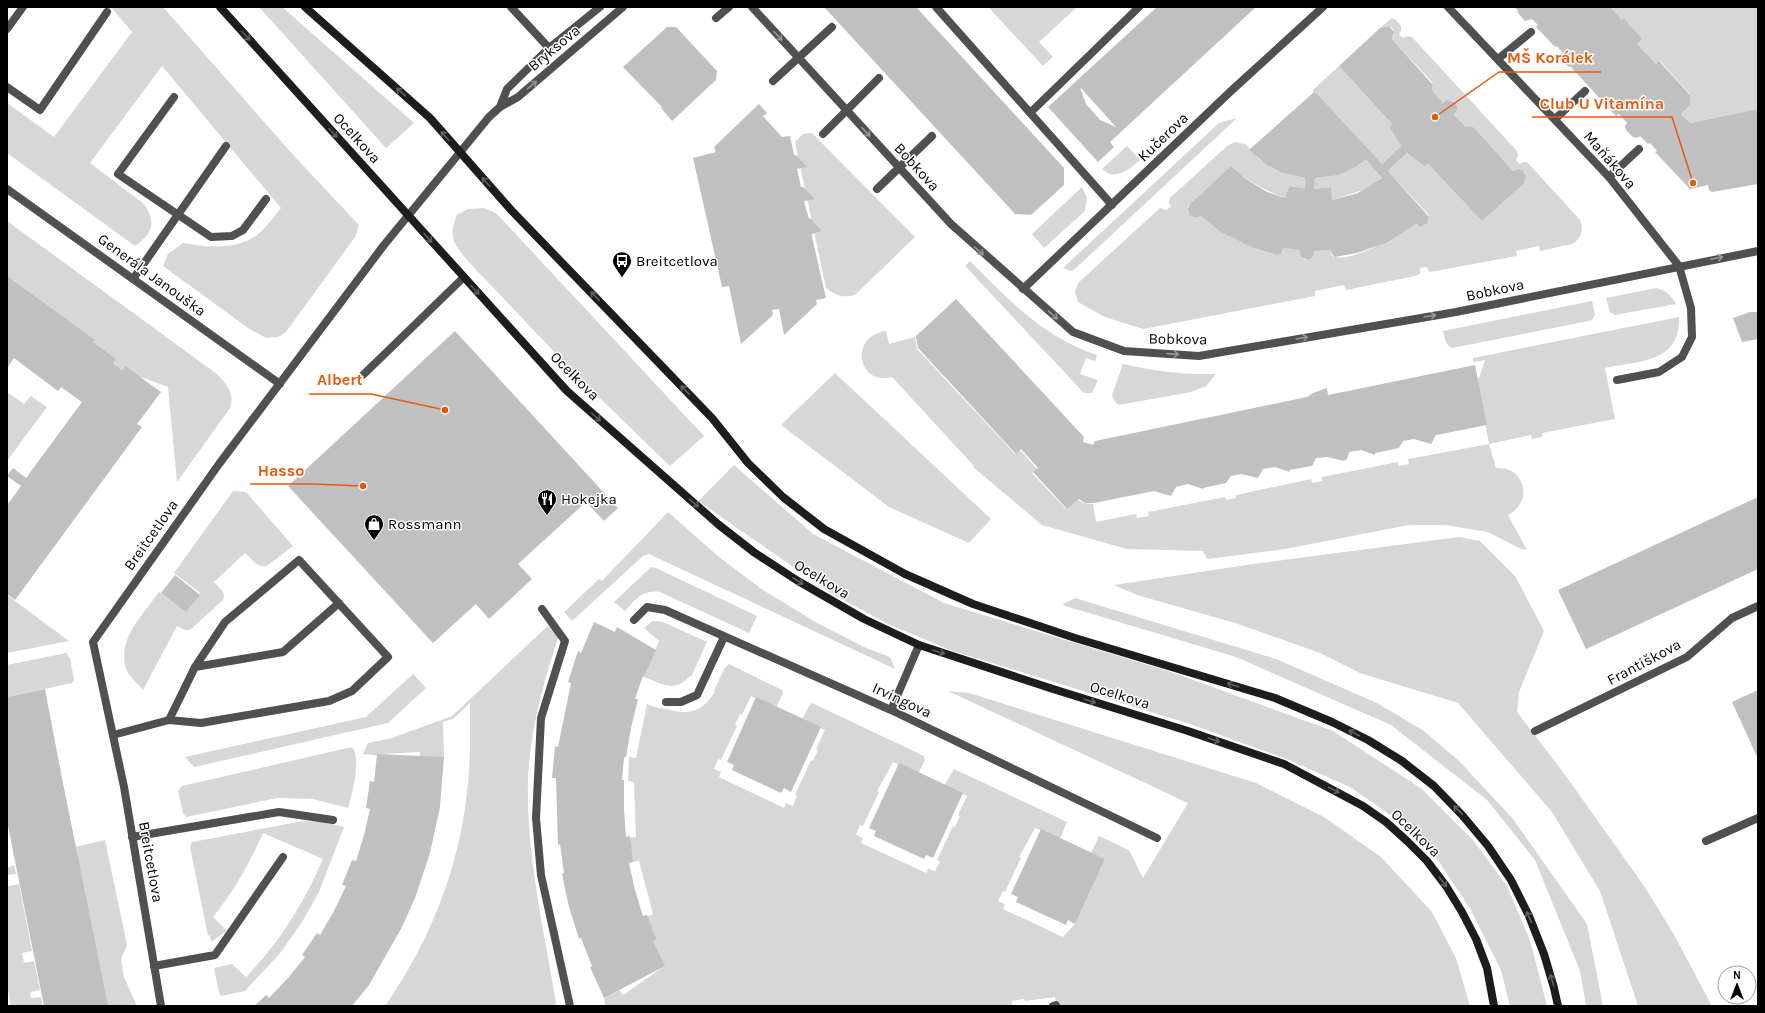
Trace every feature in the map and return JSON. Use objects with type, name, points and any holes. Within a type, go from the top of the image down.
[{"type":"street","points":[[7,29],[23,7]]},
{"type":"street","name":"Ocelkova","points":[[220,7],[567,391],[719,525],[755,553],[798,581],[864,619],[919,645],[1188,731],[1284,764],[1363,806],[1407,841],[1427,861],[1446,886],[1476,939],[1486,968],[1494,1006]]},
{"type":"street","points":[[305,7],[430,118],[512,211],[712,418],[748,463],[783,497],[824,529],[904,574],[973,604],[1075,638],[1275,698],[1332,722],[1368,740],[1434,786],[1462,815],[1488,846],[1511,880],[1529,916],[1544,954],[1558,1006]]},
{"type":"street","points":[[511,7],[549,48]]},
{"type":"street","name":"Bryksova","points":[[500,107],[507,89],[549,48],[600,7]]},
{"type":"street","name":"Bryksova","points":[[461,153],[500,107],[518,96],[623,7]]},
{"type":"street","points":[[716,18],[729,7]]},
{"type":"street","name":"Bobkova","points":[[752,7],[951,224],[1073,332],[1124,351],[1200,356],[1456,312],[1758,251]]},
{"type":"street","points":[[936,7],[1112,205]]},
{"type":"street","points":[[1030,113],[1139,7]]},
{"type":"street","name":"Kučerova","points":[[1024,289],[1232,91],[1323,7]]},
{"type":"street","name":"Maňákova","points":[[1448,7],[1609,178],[1679,266]]},
{"type":"street","points":[[7,87],[40,110],[107,12]]},
{"type":"street","points":[[773,81],[832,27]]},
{"type":"street","points":[[1498,59],[1531,32]]},
{"type":"street","points":[[823,134],[879,78]]},
{"type":"street","points":[[1555,119],[1585,91]]},
{"type":"street","points":[[174,98],[118,174],[212,237],[232,236],[244,230],[266,199]]},
{"type":"street","points":[[877,189],[932,136]]},
{"type":"street","points":[[133,279],[226,146]]},
{"type":"street","points":[[1609,178],[1639,149]]},
{"type":"street","name":"Breitcetlova","points":[[161,1006],[113,735],[93,642],[219,464],[408,216],[461,153]]},
{"type":"street","name":"Generála Janouška","points":[[7,189],[280,384]]},
{"type":"street","points":[[1617,380],[1659,372],[1682,357],[1692,338],[1691,308],[1679,266]]},
{"type":"street","points":[[363,375],[464,278]]},
{"type":"street","points":[[113,735],[169,720],[201,723],[329,701],[352,691],[388,658],[299,560],[225,622],[196,667],[169,720]]},
{"type":"street","points":[[196,667],[283,652],[339,603]]},
{"type":"street","name":"Františkova","points":[[1535,731],[1687,656],[1732,618],[1758,606]]},
{"type":"street","name":"Irvingova","points":[[634,620],[647,607],[665,610],[891,710],[1157,838]]},
{"type":"street","points":[[542,609],[565,641],[541,718],[536,818],[541,875],[570,1006]]},
{"type":"street","points":[[666,702],[682,702],[697,695],[724,637]]},
{"type":"street","points":[[891,710],[919,645]]},
{"type":"street","points":[[132,837],[279,812],[333,820]]},
{"type":"street","points":[[1706,841],[1758,818]]},
{"type":"street","points":[[154,966],[215,955],[283,857]]},
{"type":"shaded area","points":[[111,7],[163,7],[295,157],[359,225],[355,237],[286,332],[278,337],[266,338],[248,328],[163,266],[168,254],[183,243],[202,246],[222,246],[241,243],[250,239],[264,228],[281,208],[162,66],[90,163],[144,204],[148,211],[151,228],[141,242],[135,246],[7,153],[7,103],[54,137],[132,32]]},
{"type":"shaded area","points":[[259,7],[282,7],[414,123],[386,148]]},
{"type":"shaded area","points":[[988,7],[1077,7],[1039,42],[1053,57],[1043,66]]},
{"type":"shaded area","points":[[1610,7],[1758,7],[1758,109],[1690,123],[1681,114],[1690,105],[1690,94],[1660,61],[1656,64],[1637,44],[1642,39],[1624,19],[1622,20]]},
{"type":"shaded area","points":[[1392,18],[1401,26],[1401,31],[1399,34],[1403,38],[1407,36],[1412,37],[1517,151],[1518,155],[1516,160],[1520,164],[1527,162],[1580,220],[1582,231],[1578,240],[1572,244],[1540,251],[1539,246],[1516,251],[1517,256],[1430,272],[1426,267],[1420,268],[1420,274],[1415,276],[1346,290],[1344,285],[1315,291],[1315,296],[1143,329],[1105,317],[1078,302],[1075,292],[1078,283],[1160,208],[1166,210],[1171,206],[1169,203],[1170,198],[1227,146],[1235,142],[1245,144],[1259,159],[1274,169],[1305,178],[1305,188],[1289,186],[1285,198],[1257,185],[1244,177],[1231,166],[1188,206],[1188,213],[1193,218],[1201,216],[1237,240],[1267,252],[1278,255],[1282,252],[1283,248],[1299,250],[1301,257],[1306,260],[1312,258],[1315,251],[1331,250],[1332,256],[1340,258],[1375,247],[1416,224],[1420,227],[1426,225],[1429,218],[1428,214],[1388,171],[1407,153],[1425,167],[1428,164],[1482,221],[1525,180],[1525,173],[1519,169],[1513,171],[1472,127],[1466,127],[1454,115],[1458,108],[1455,102],[1447,100],[1443,103],[1432,90],[1432,82],[1392,39],[1394,35],[1393,29],[1389,26],[1380,28]]},
{"type":"shaded area","points":[[1339,66],[1392,124],[1389,127],[1401,146],[1382,164],[1313,93],[1313,90]]},
{"type":"shaded area","points":[[1237,118],[1076,268],[1071,271],[1063,268],[1219,123]]},
{"type":"shaded area","points":[[812,133],[915,237],[855,295],[840,296],[826,288],[795,142],[803,134]]},
{"type":"shaded area","points":[[1127,146],[1140,160],[1122,173],[1107,173],[1102,169]]},
{"type":"shaded area","points":[[1366,160],[1382,178],[1366,189],[1332,200],[1330,187],[1314,189],[1315,178],[1342,173],[1354,168]]},
{"type":"shaded area","points":[[1082,187],[1087,198],[1085,211],[1044,248],[1032,234]]},
{"type":"shaded area","points":[[484,208],[496,213],[704,436],[670,466],[580,379],[458,249],[453,239],[454,223],[457,215],[468,209]]},
{"type":"shaded area","points":[[7,221],[217,374],[227,386],[231,394],[230,408],[177,482],[168,387],[135,375],[124,367],[122,370],[113,363],[115,360],[93,342],[94,341],[7,278]]},
{"type":"shaded area","points":[[970,261],[1013,303],[1043,328],[1078,347],[1097,355],[1095,361],[1086,358],[1080,374],[1098,380],[1092,393],[1084,393],[965,266]]},
{"type":"shaded area","points":[[1656,288],[1668,293],[1676,304],[1615,315],[1610,312],[1606,298]]},
{"type":"shaded area","points":[[1592,301],[1595,315],[1592,320],[1589,321],[1452,348],[1447,343],[1443,331]]},
{"type":"shaded area","points":[[1679,317],[1678,332],[1673,343],[1665,352],[1644,361],[1605,368],[1615,419],[1542,433],[1542,437],[1532,439],[1531,435],[1489,444],[1477,379],[1479,378],[1485,360],[1473,362],[1473,358]]},
{"type":"shaded area","points":[[886,331],[889,344],[915,337],[917,349],[1015,454],[1020,450],[1037,469],[1032,473],[1066,509],[1078,500],[1084,503],[1093,504],[1096,522],[1136,514],[1137,518],[1149,516],[1148,512],[1225,497],[1226,500],[1236,498],[1236,495],[1311,479],[1312,483],[1322,481],[1322,477],[1398,462],[1399,466],[1409,464],[1408,459],[1489,444],[1496,468],[1506,469],[1514,473],[1519,478],[1523,486],[1521,501],[1516,509],[1508,515],[1527,550],[1521,549],[1488,532],[1445,525],[1409,525],[1285,549],[1207,559],[1203,551],[1127,549],[1042,525],[973,467],[974,466],[892,377],[880,378],[871,374],[865,368],[862,359],[862,350],[866,342],[874,335]]},
{"type":"shaded area","points":[[1123,364],[1169,372],[1216,374],[1206,386],[1191,392],[1119,405],[1115,402],[1112,395]]},
{"type":"shaded area","points":[[835,373],[991,519],[969,543],[889,507],[781,425]]},
{"type":"shaded area","points":[[7,392],[24,404],[31,396],[47,407],[7,461]]},
{"type":"shaded area","points":[[734,465],[813,534],[944,603],[1171,672],[1333,731],[1422,789],[1473,840],[1507,886],[1530,940],[1547,1006],[1510,1006],[1501,970],[1471,910],[1439,862],[1408,827],[1350,787],[1289,760],[1190,724],[950,650],[888,624],[834,595],[698,501]]},
{"type":"shaded area","points":[[233,491],[246,492],[293,546],[267,566],[260,566],[245,553],[214,582],[223,592],[223,600],[190,630],[185,630],[177,626],[143,690],[130,676],[124,660],[125,649],[132,629],[159,592],[186,611],[200,593],[174,573]]},
{"type":"shaded area","points":[[668,512],[719,557],[763,590],[817,623],[866,648],[890,657],[895,669],[649,554],[643,556],[573,620],[571,620],[564,612],[599,579],[602,581]]},
{"type":"shaded area","points":[[1459,537],[1480,541],[1515,576],[1544,631],[1519,692],[1517,712],[1563,772],[1642,883],[1672,931],[1712,1006],[1638,1006],[1600,891],[1552,812],[1458,703],[1360,673],[1320,653],[1235,623],[1137,595],[1114,585],[1253,564]]},
{"type":"shaded area","points":[[651,567],[757,616],[749,633],[660,592],[649,592],[640,596],[625,611],[614,602]]},
{"type":"shaded area","points":[[7,595],[69,641],[7,653]]},
{"type":"shaded area","points":[[1075,598],[1276,659],[1377,703],[1424,731],[1459,761],[1513,819],[1587,924],[1603,1006],[1586,1006],[1580,971],[1535,860],[1487,800],[1391,725],[1236,657],[1062,605]]},
{"type":"shaded area","points":[[553,621],[560,632],[543,686],[535,723],[529,761],[528,808],[533,864],[541,920],[556,1003],[555,1006],[385,1006],[401,982],[428,931],[440,904],[457,849],[463,821],[469,770],[470,703],[453,719],[443,722],[444,757],[420,757],[420,752],[382,754],[382,756],[363,754],[368,743],[392,738],[452,716]]},
{"type":"shaded area","points":[[653,621],[663,622],[707,642],[691,677],[690,676],[678,685],[667,686],[644,677],[659,641],[644,628]]},
{"type":"shaded area","points":[[66,653],[70,658],[74,680],[72,683],[7,697],[7,665]]},
{"type":"shaded area","points":[[729,664],[782,690],[783,693],[776,708],[751,696],[742,715],[740,714],[735,725],[737,726],[721,760],[718,759],[714,769],[721,772],[719,777],[784,808],[786,803],[793,806],[797,796],[795,795],[811,760],[813,761],[818,750],[816,749],[825,730],[802,720],[812,703],[924,756],[925,760],[918,774],[893,762],[877,791],[879,792],[863,826],[860,825],[856,835],[863,838],[861,843],[926,873],[928,869],[935,871],[940,862],[937,860],[953,826],[955,827],[960,816],[958,815],[967,796],[944,786],[954,769],[1067,822],[1060,839],[1035,828],[1019,857],[1021,858],[1005,892],[1003,891],[998,901],[1005,904],[1003,909],[1063,937],[1075,924],[1105,859],[1091,853],[1099,836],[1129,850],[1143,878],[1188,803],[948,691],[969,693],[1256,783],[1324,817],[1381,857],[1432,912],[1456,958],[1470,1006],[1057,1006],[1055,997],[1025,1001],[1024,999],[1012,1001],[1012,1005],[1005,1006],[605,1006],[604,998],[619,990],[623,995],[663,967],[652,942],[655,940],[646,917],[653,914],[639,861],[632,862],[629,838],[636,837],[634,782],[628,781],[629,757],[636,758],[647,704],[674,711],[694,711],[710,699],[715,692],[714,691],[724,669]]},
{"type":"shaded area","points":[[413,674],[426,688],[388,723],[194,767],[185,757],[366,717]]},
{"type":"shaded area","points":[[352,747],[355,752],[356,767],[354,786],[348,808],[313,799],[277,798],[186,817],[183,813],[178,791],[182,786]]},
{"type":"shaded area","points":[[303,821],[324,822],[344,827],[319,892],[302,922],[281,952],[245,991],[221,996],[219,993],[214,968],[232,964],[246,977],[270,950],[290,921],[308,891],[323,859],[263,833],[241,877],[213,917],[227,931],[211,942],[210,935],[208,936],[190,847],[192,842]]},
{"type":"shaded area","points":[[105,840],[127,945],[121,959],[124,977],[137,1006],[107,1006],[75,847]]},
{"type":"shaded area","points":[[14,865],[16,874],[7,875],[7,868]]},
{"type":"shaded area","points":[[7,880],[8,886],[19,884],[32,951],[22,953],[24,963],[34,961],[40,990],[30,992],[31,998],[41,997],[43,1006],[11,1006],[7,985]]},
{"type":"building","points":[[824,7],[916,7],[1064,168],[1064,185],[1031,215],[1015,214]]},
{"type":"building","points":[[1157,7],[1256,7],[1110,142],[1114,147],[1098,162],[1048,107]],"holes":[[[1080,87],[1116,127],[1100,120],[1086,104]]]},
{"type":"building","points":[[1512,7],[1610,7],[1622,20],[1624,18],[1642,39],[1637,44],[1656,64],[1659,61],[1690,95],[1690,105],[1681,114],[1690,123],[1758,109],[1758,184],[1712,192],[1709,190],[1708,185],[1690,189],[1655,152],[1657,151],[1650,143],[1648,144],[1640,136],[1637,138],[1633,137],[1626,130],[1625,126],[1627,123],[1619,114],[1616,116],[1571,67],[1567,66],[1560,58],[1562,52],[1557,46],[1555,47],[1536,27],[1538,25],[1532,19],[1525,21],[1518,13],[1517,9]]},
{"type":"building","points":[[1389,26],[1394,32],[1392,39],[1433,85],[1432,90],[1443,103],[1447,100],[1455,102],[1458,108],[1454,115],[1466,127],[1471,126],[1474,128],[1513,171],[1519,169],[1523,171],[1526,176],[1524,183],[1482,221],[1428,164],[1425,167],[1407,153],[1388,171],[1429,217],[1427,224],[1420,227],[1416,224],[1388,242],[1357,253],[1335,257],[1331,250],[1315,251],[1312,258],[1308,260],[1301,257],[1299,250],[1283,248],[1281,254],[1277,255],[1251,247],[1221,232],[1201,216],[1195,218],[1189,215],[1188,209],[1190,204],[1231,166],[1246,179],[1267,192],[1285,198],[1289,186],[1305,188],[1305,178],[1283,173],[1267,165],[1249,150],[1313,93],[1316,93],[1382,164],[1401,146],[1389,127],[1392,124],[1339,66],[1380,28]],"holes":[[[1366,160],[1382,178],[1358,193],[1332,200],[1331,187],[1314,189],[1315,178],[1338,175],[1354,168]]]},
{"type":"building","points":[[667,27],[676,27],[717,71],[716,80],[672,121],[661,108],[662,107],[623,67]]},
{"type":"building","points":[[759,104],[767,113],[763,116],[782,137],[790,136],[794,155],[796,155],[807,167],[797,169],[801,187],[803,187],[815,199],[804,201],[809,219],[810,218],[822,231],[812,234],[812,237],[826,298],[816,300],[817,304],[784,335],[779,309],[772,310],[773,315],[741,344],[729,286],[722,287],[693,158],[716,152],[714,147]]},
{"type":"building","points":[[7,276],[95,340],[93,342],[116,359],[113,363],[122,370],[125,366],[161,392],[137,424],[142,427],[15,600],[7,594],[7,505],[21,486],[7,476],[13,468],[26,478],[82,402],[61,387],[58,391],[14,358],[7,368]]},
{"type":"building","points":[[956,299],[1084,437],[1083,442],[1093,445],[1095,441],[1307,397],[1327,388],[1328,395],[1475,365],[1487,425],[1436,435],[1431,444],[1414,439],[1403,441],[1399,448],[1375,453],[1375,455],[1361,450],[1349,452],[1347,459],[1344,461],[1327,457],[1316,458],[1312,466],[1289,470],[1290,472],[1275,467],[1263,469],[1258,478],[1241,474],[1231,476],[1226,483],[1203,489],[1188,484],[1176,487],[1171,496],[1154,491],[1094,503],[1085,503],[1079,499],[1067,509],[1033,472],[1038,468],[1021,449],[1016,454],[918,348],[916,336]]},
{"type":"building","points":[[1750,312],[1758,312],[1758,339],[1742,342],[1733,318]]},
{"type":"building","points":[[455,331],[618,508],[604,521],[586,502],[518,564],[532,579],[489,619],[476,604],[433,643],[288,486]]},
{"type":"building","points":[[1758,497],[1758,569],[1586,649],[1558,590]]},
{"type":"building","points":[[175,575],[200,595],[186,612],[161,593]]},
{"type":"building","points":[[594,622],[615,632],[617,627],[656,650],[644,677],[643,676],[635,699],[638,699],[626,757],[624,757],[622,780],[624,780],[626,837],[630,836],[633,862],[629,863],[635,890],[643,916],[647,915],[656,939],[653,941],[665,966],[604,998],[590,967],[592,966],[581,938],[579,939],[569,907],[562,874],[564,873],[560,844],[558,845],[556,778],[552,778],[555,746],[558,747],[571,683],[568,682],[578,651],[581,653]]},
{"type":"building","points":[[45,689],[108,1006],[44,1006],[7,821],[7,697]]},
{"type":"building","points":[[1758,690],[1758,759],[1732,702]]},
{"type":"building","points":[[756,697],[821,727],[791,792],[784,788],[781,793],[732,770],[734,765],[727,762]]},
{"type":"building","points":[[377,754],[444,757],[440,807],[430,853],[415,898],[402,927],[369,985],[352,1006],[254,1006],[266,995],[269,998],[288,978],[305,957],[302,955],[317,933],[320,935],[334,911],[346,886],[342,885],[352,860],[356,861],[364,835],[370,809],[366,808],[370,781],[374,782]]},
{"type":"building","points":[[899,763],[963,793],[933,858],[926,855],[924,859],[874,836],[876,831],[869,828]]},
{"type":"building","points":[[1041,829],[1105,859],[1075,924],[1068,920],[1066,925],[1016,902],[1018,897],[1011,894]]},
{"type":"place","name":"MŠ Korálek","points":[[1435,117]]},
{"type":"place","name":"Club U Vitamína","points":[[1693,183]]},
{"type":"place","name":"Breitcetlova","points":[[622,278]]},
{"type":"place","name":"Albert","points":[[445,410]]},
{"type":"place","name":"Hasso","points":[[363,486]]},
{"type":"place","name":"Hokejka","points":[[547,516]]},
{"type":"place","name":"Rossmann","points":[[374,541]]}]
